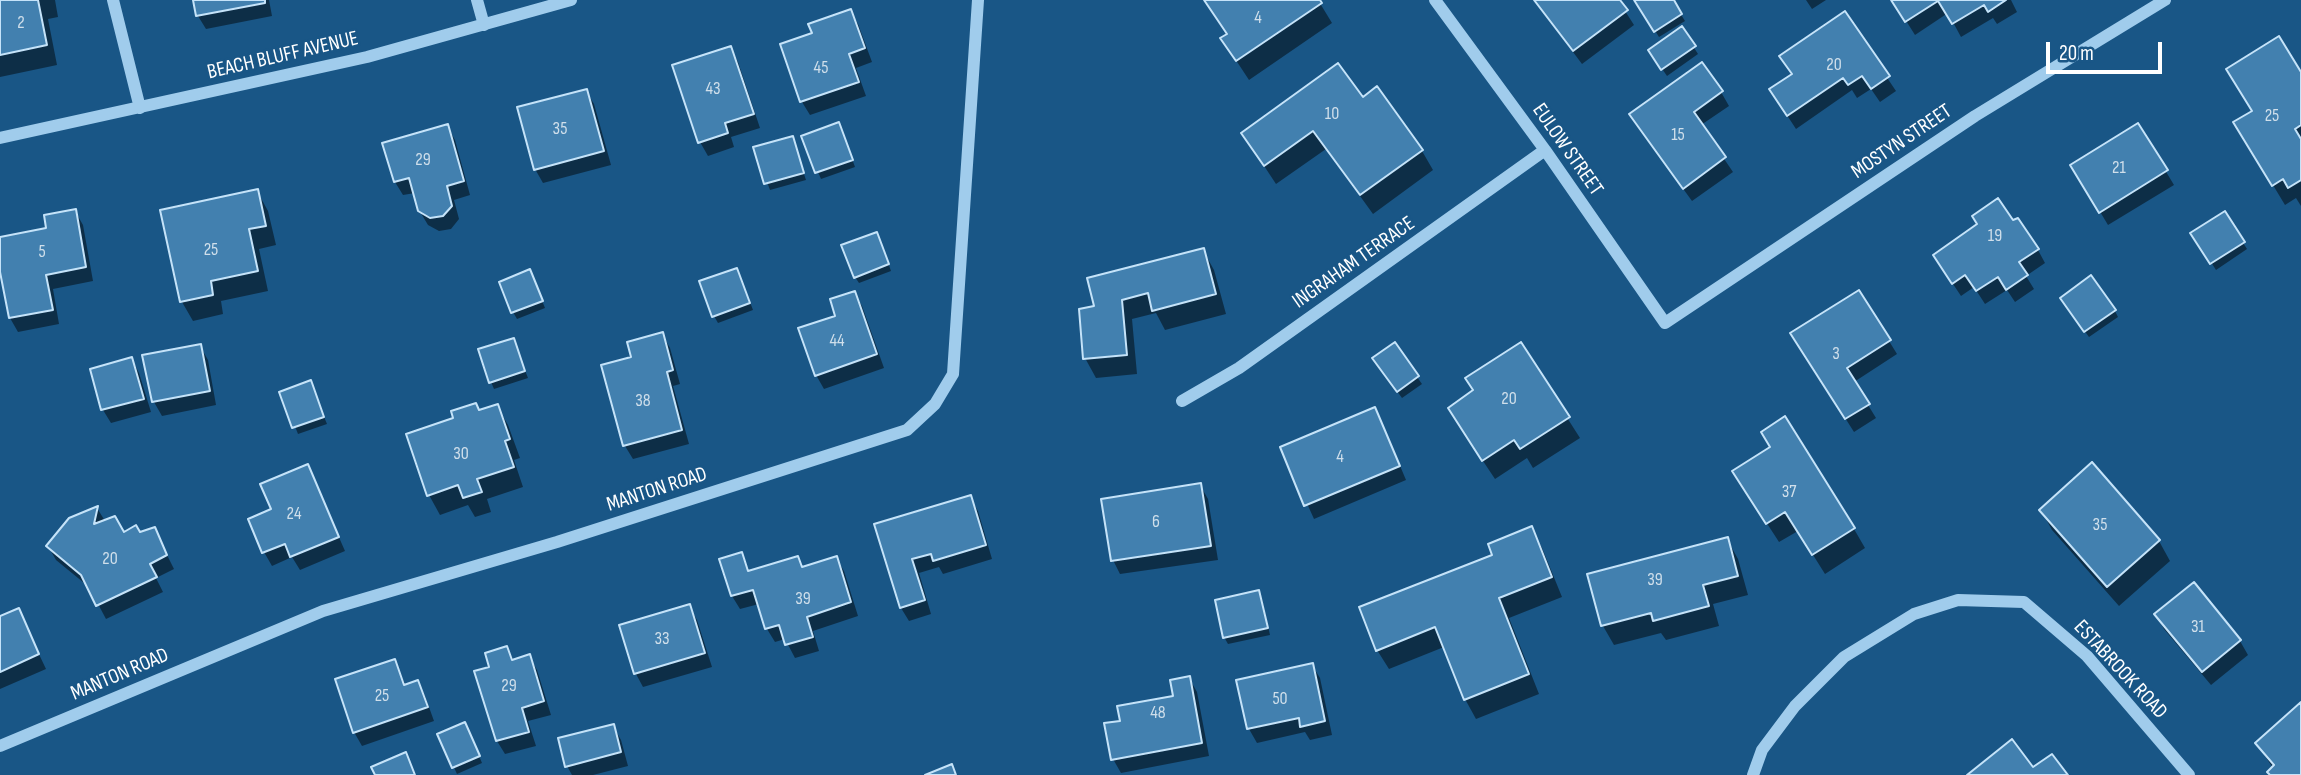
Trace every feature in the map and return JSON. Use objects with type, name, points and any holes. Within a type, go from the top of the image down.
[{"type":"street","points":[[113,0],[141,108]]},
{"type":"street","points":[[478,0],[484,25]]},
{"type":"street","name":"BEACH BLUFF AVENUE","points":[[0,138],[367,57],[571,0]]},
{"type":"street","name":"MANTON ROAD","points":[[0,746],[323,611],[557,542],[907,430],[935,404],[953,374],[978,0]]},
{"type":"street","name":"EULOW STREET","points":[[1435,0],[1545,150],[1665,323]]},
{"type":"street","name":"MOSTYN STREET","points":[[1665,323],[1975,116],[2165,0]]},
{"type":"street","name":"INGRAHAM TERRACE","points":[[1182,401],[1239,368],[1545,150]]},
{"type":"street","name":"ESTABROOK ROAD","points":[[1753,775],[1762,750],[1795,706],[1844,657],[1914,614],[1958,600],[2024,602],[2087,656],[2189,775]]},
{"type":"building","points":[[0,0],[38,0],[47,45],[0,55]]},
{"type":"building","points":[[193,0],[265,0],[265,3],[196,16]]},
{"type":"building","points":[[1204,0],[1320,0],[1322,3],[1236,61],[1220,38],[1227,34]]},
{"type":"building","points":[[1534,0],[1620,0],[1628,10],[1573,51]]},
{"type":"building","points":[[1634,0],[1674,0],[1682,14],[1654,32]]},
{"type":"building","points":[[1891,0],[2006,0],[1988,12],[1984,5],[1952,24],[1938,1],[1905,22]]},
{"type":"building","points":[[851,9],[865,48],[849,54],[859,82],[800,102],[780,44],[812,33],[808,24]]},
{"type":"building","points":[[1845,11],[1890,76],[1871,89],[1862,76],[1848,85],[1843,78],[1787,116],[1769,89],[1792,74],[1779,56]]},
{"type":"building","points":[[1682,26],[1696,46],[1661,70],[1648,50]]},
{"type":"building","points":[[2279,36],[2301,72],[2301,125],[2295,129],[2301,139],[2301,180],[2288,188],[2283,179],[2272,186],[2233,122],[2252,111],[2226,69]]},
{"type":"building","points":[[731,46],[754,114],[725,123],[728,133],[698,143],[672,65]]},
{"type":"building","points":[[1702,62],[1723,91],[1694,112],[1726,157],[1683,189],[1629,114]]},
{"type":"building","points":[[1338,63],[1363,97],[1377,86],[1423,150],[1360,195],[1313,131],[1264,166],[1241,133]]},
{"type":"building","points":[[587,89],[604,151],[534,170],[517,107]]},
{"type":"building","points":[[839,122],[853,160],[815,173],[801,136]]},
{"type":"building","points":[[2138,123],[2168,170],[2099,213],[2070,165]]},
{"type":"building","points":[[448,124],[464,181],[447,186],[452,206],[443,216],[430,218],[418,211],[409,178],[394,182],[382,143]]},
{"type":"building","points":[[793,136],[804,173],[764,184],[753,147]]},
{"type":"building","points":[[258,189],[266,226],[249,229],[258,271],[211,281],[213,295],[180,302],[160,210]]},
{"type":"building","points":[[1998,198],[2013,220],[2018,218],[2039,249],[2019,262],[2028,275],[2006,290],[1998,277],[1976,291],[1965,275],[1952,284],[1933,255],[1977,224],[1972,216]]},
{"type":"building","points":[[76,209],[86,267],[46,275],[53,310],[9,318],[0,272],[0,237],[46,228],[44,215]]},
{"type":"building","points":[[2225,211],[2245,242],[2210,264],[2190,233]]},
{"type":"building","points":[[877,232],[889,264],[854,278],[841,245]]},
{"type":"building","points":[[1204,248],[1216,294],[1152,311],[1148,293],[1122,300],[1127,355],[1083,359],[1079,309],[1094,306],[1087,278]]},
{"type":"building","points":[[737,268],[750,303],[712,317],[699,281]]},
{"type":"building","points":[[530,269],[543,301],[511,313],[499,282]]},
{"type":"building","points":[[2091,275],[2116,310],[2084,332],[2060,298]]},
{"type":"building","points":[[1859,290],[1891,340],[1847,368],[1870,404],[1845,419],[1790,333]]},
{"type":"building","points":[[855,291],[877,354],[815,376],[798,328],[835,316],[830,299]]},
{"type":"building","points":[[663,332],[673,370],[667,372],[682,430],[623,446],[601,365],[631,357],[627,342]]},
{"type":"building","points":[[514,338],[525,371],[489,383],[478,349]]},
{"type":"building","points":[[1395,342],[1419,376],[1397,392],[1372,358]]},
{"type":"building","points":[[1521,342],[1570,417],[1520,449],[1514,440],[1482,461],[1448,408],[1473,390],[1465,378]]},
{"type":"building","points":[[201,344],[210,391],[152,402],[142,355]]},
{"type":"building","points":[[132,357],[144,399],[101,410],[90,369]]},
{"type":"building","points":[[311,380],[324,417],[292,428],[279,392]]},
{"type":"building","points":[[476,403],[479,410],[498,404],[510,439],[505,441],[514,467],[477,479],[482,492],[463,498],[458,485],[427,496],[406,434],[453,418],[451,411]]},
{"type":"building","points":[[1375,407],[1400,466],[1304,506],[1280,447]]},
{"type":"building","points":[[1785,416],[1855,528],[1812,555],[1785,512],[1766,524],[1732,471],[1770,447],[1761,432]]},
{"type":"building","points":[[2092,462],[2160,540],[2107,587],[2039,510]]},
{"type":"building","points":[[308,464],[339,537],[290,557],[285,544],[262,553],[248,519],[271,509],[260,484]]},
{"type":"building","points":[[1201,483],[1211,546],[1111,561],[1101,499]]},
{"type":"building","points":[[971,495],[986,545],[933,561],[931,554],[912,559],[925,600],[900,608],[874,524]]},
{"type":"building","points":[[98,506],[94,524],[115,516],[124,532],[136,525],[140,532],[155,527],[167,555],[150,564],[157,577],[96,606],[81,575],[46,546],[69,518]]},
{"type":"building","points":[[1532,526],[1552,577],[1499,598],[1529,674],[1464,700],[1435,627],[1376,651],[1359,607],[1492,555],[1488,544]]},
{"type":"building","points":[[1728,537],[1738,576],[1703,585],[1709,606],[1653,621],[1651,613],[1601,626],[1587,574]]},
{"type":"building","points":[[742,552],[748,571],[798,556],[802,567],[837,556],[851,602],[807,617],[813,637],[785,645],[779,625],[765,629],[753,590],[731,596],[719,559]]},
{"type":"building","points":[[2194,582],[2241,640],[2202,672],[2154,614]]},
{"type":"building","points":[[1259,590],[1268,628],[1223,638],[1215,600]]},
{"type":"building","points":[[690,604],[705,653],[634,674],[619,625]]},
{"type":"building","points":[[19,608],[39,654],[0,672],[0,616]]},
{"type":"building","points":[[507,646],[512,660],[530,654],[544,701],[522,708],[529,732],[496,741],[474,671],[489,667],[485,653]]},
{"type":"building","points":[[395,659],[404,685],[418,680],[428,707],[353,733],[335,679]]},
{"type":"building","points":[[1313,663],[1325,721],[1300,727],[1299,718],[1247,729],[1236,680]]},
{"type":"building","points":[[1190,676],[1202,743],[1111,760],[1104,723],[1120,721],[1117,706],[1173,696],[1170,680]]},
{"type":"building","points":[[2301,702],[2301,775],[2270,775],[2267,772],[2274,765],[2255,743]]},
{"type":"building","points":[[465,722],[480,756],[452,768],[437,734]]},
{"type":"building","points":[[614,724],[621,752],[565,767],[558,738]]},
{"type":"building","points":[[2012,739],[2033,767],[2052,754],[2068,775],[1967,775]]},
{"type":"building","points":[[406,752],[415,775],[375,775],[371,767]]},
{"type":"building","points":[[952,764],[956,775],[925,775]]}]
